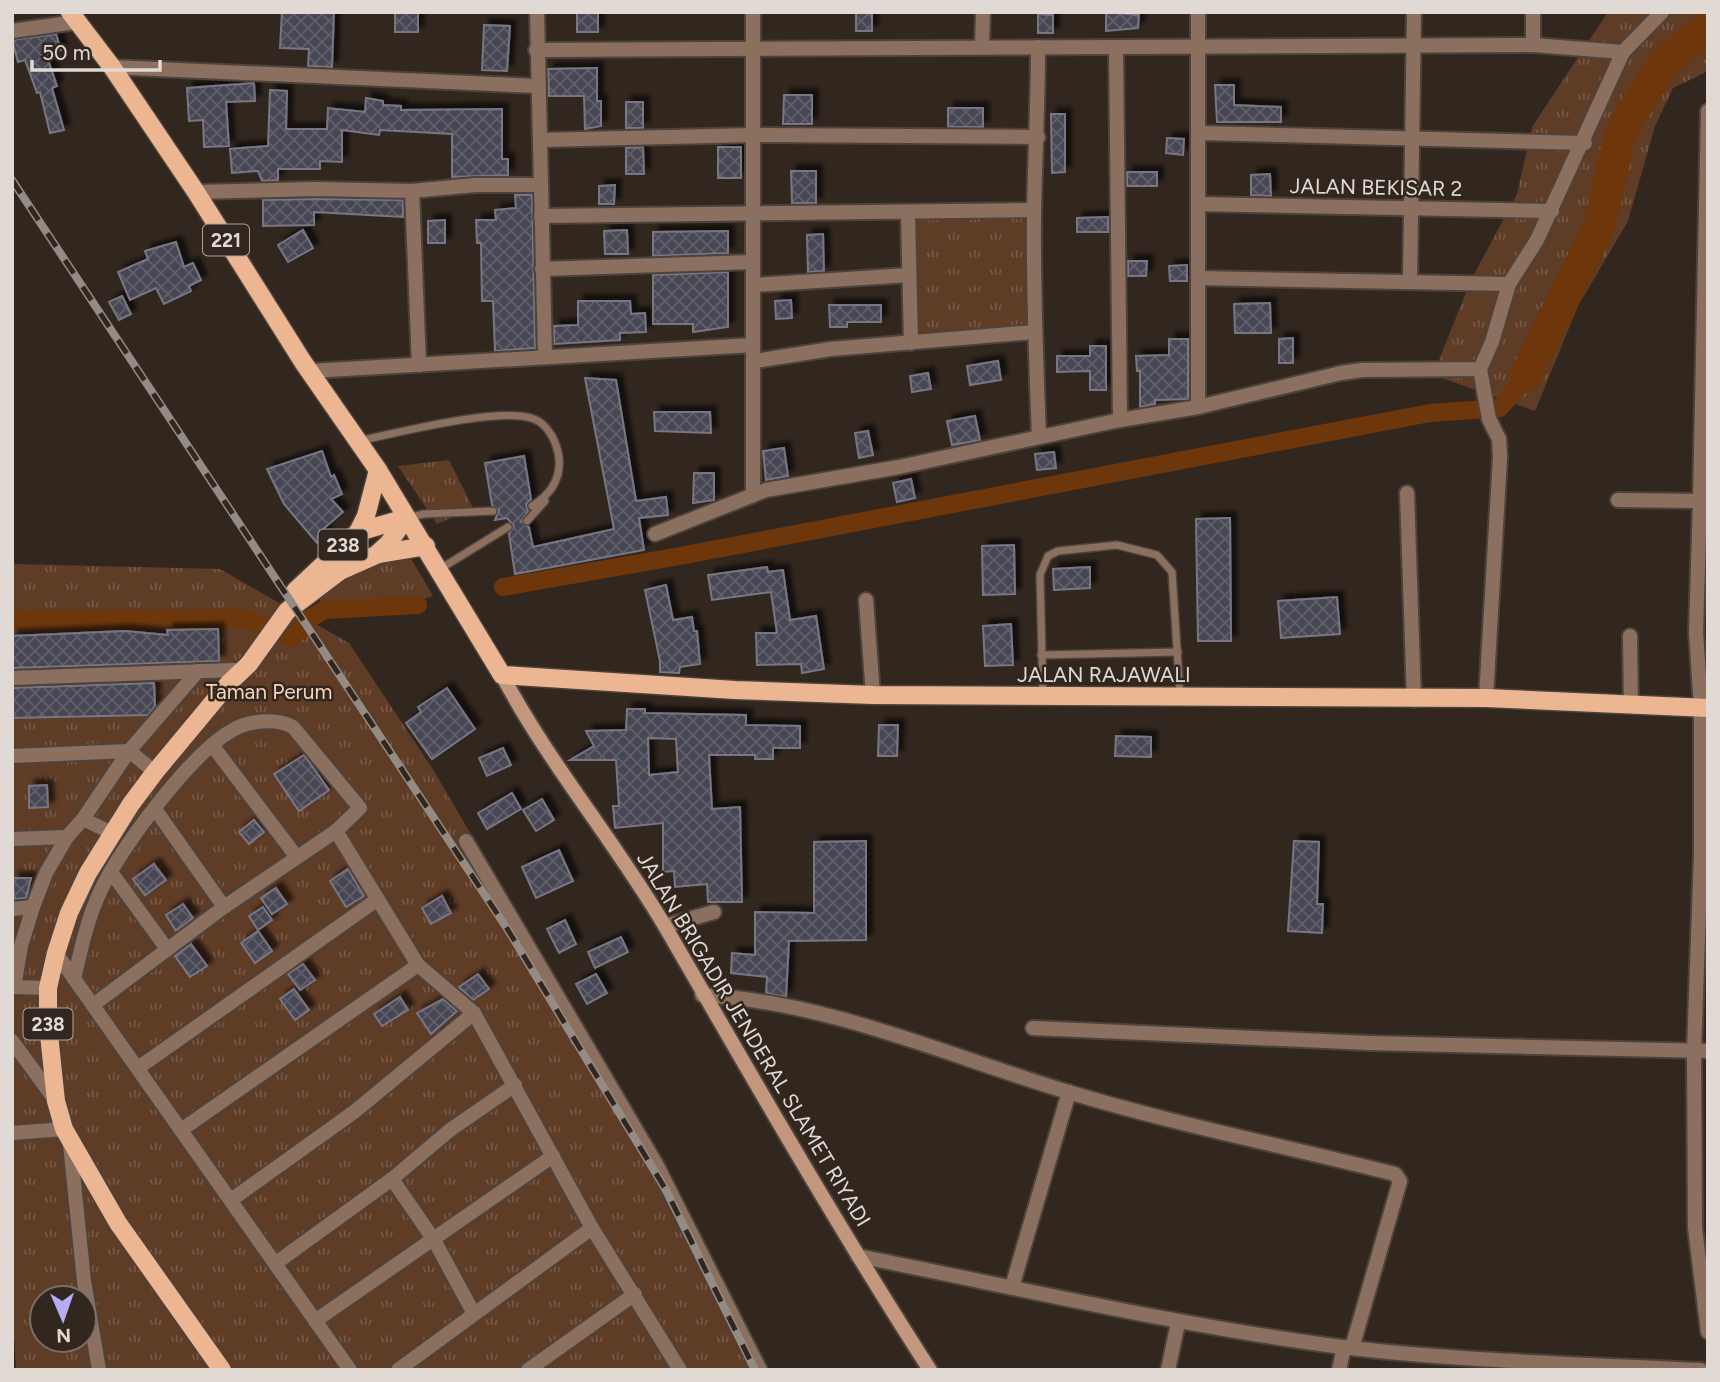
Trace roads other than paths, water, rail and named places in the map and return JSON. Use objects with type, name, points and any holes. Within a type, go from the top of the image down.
[{"type":"main road","name":"221","points":[[73,17],[112,67],[196,192],[378,470],[406,518]]},
{"type":"main road","points":[[358,532],[366,516],[378,470]]},
{"type":"main road","name":"238","points":[[222,1370],[118,1223],[67,1136],[56,1101],[50,1061],[48,988],[69,912],[112,833],[155,772],[238,670],[283,608],[358,532],[406,518]]},
{"type":"main road","name":"238","points":[[283,608],[340,571],[376,555],[388,544],[406,518]]},
{"type":"main road","name":"JALAN BRIGADIR JENDERAL SLAMET RIYADI","points":[[406,518],[440,569],[551,757],[665,926],[702,995],[930,1370]]},
{"type":"main road","points":[[376,555],[396,549],[426,547]]},
{"type":"main road","name":"JALAN RAJAWALI","points":[[502,674],[735,690],[873,695],[1414,700],[1486,698],[1704,708]]},
{"type":"street","points":[[537,12],[545,356]]},
{"type":"street","points":[[753,12],[753,494]]},
{"type":"street","points":[[982,46],[983,12]]},
{"type":"street","points":[[1198,12],[1201,45],[1198,407]]},
{"type":"street","points":[[1410,280],[1415,12]]},
{"type":"street","points":[[1533,12],[1534,45]]},
{"type":"street","points":[[1486,698],[1500,457],[1499,439],[1489,419],[1480,369],[1492,342],[1509,284],[1552,211],[1585,143],[1623,52],[1662,12]]},
{"type":"street","points":[[12,32],[73,17]]},
{"type":"street","points":[[536,50],[1534,45],[1623,52]]},
{"type":"street","points":[[1038,47],[1034,332],[1040,437]]},
{"type":"street","points":[[1116,47],[1119,420]]},
{"type":"street","points":[[112,67],[537,86]]},
{"type":"street","points":[[1708,111],[1705,406],[1696,632],[1704,708],[1701,1051],[1695,1228],[1708,1332]]},
{"type":"street","points":[[1200,134],[1412,136],[1585,143]]},
{"type":"street","points":[[540,140],[754,135],[1038,137]]},
{"type":"street","points":[[196,192],[315,189],[412,191],[475,185],[540,185]]},
{"type":"street","points":[[412,191],[419,365]]},
{"type":"street","name":"JALAN BEKISAR 2","points":[[1199,204],[1552,211]]},
{"type":"street","points":[[541,216],[753,212],[908,214],[1034,210]]},
{"type":"street","points":[[908,214],[911,343]]},
{"type":"street","points":[[541,269],[752,262]]},
{"type":"street","points":[[753,285],[909,275]]},
{"type":"street","points":[[1198,278],[1509,284]]},
{"type":"street","points":[[755,361],[831,349],[1034,332]]},
{"type":"street","points":[[311,371],[753,345]]},
{"type":"street","points":[[655,534],[753,494],[1119,420],[1198,407],[1293,383],[1362,370],[1480,369]]},
{"type":"street","points":[[1407,494],[1414,700]]},
{"type":"street","points":[[1618,500],[1700,501]]},
{"type":"street","points":[[866,600],[873,695]]},
{"type":"street","points":[[1630,636],[1631,706]]},
{"type":"street","points":[[12,678],[238,670]]},
{"type":"street","points":[[48,988],[13,987],[20,946],[46,873],[67,837],[83,819],[129,751],[198,671]]},
{"type":"street","points":[[74,979],[88,920],[111,872],[155,809],[212,745],[242,726],[280,722],[293,726],[360,808],[336,831],[224,907],[93,1005]]},
{"type":"street","points":[[212,745],[296,856]]},
{"type":"street","points":[[12,756],[129,751],[155,772]]},
{"type":"street","points":[[155,809],[224,907]]},
{"type":"street","points":[[83,819],[112,833]]},
{"type":"street","points":[[336,831],[418,965],[474,1013],[592,1228],[635,1294],[674,1368]]},
{"type":"street","points":[[12,839],[67,837]]},
{"type":"street","points":[[466,841],[656,1164],[760,1370]]},
{"type":"street","points":[[111,872],[167,949]]},
{"type":"street","points":[[138,1068],[378,899]]},
{"type":"street","points":[[12,909],[33,907]]},
{"type":"street","points":[[665,926],[714,912]]},
{"type":"street","points":[[56,953],[350,1370]]},
{"type":"street","points":[[181,1130],[418,965]]},
{"type":"street","points":[[702,995],[780,1005],[875,1028],[1069,1093],[1395,1174],[1399,1177],[1339,1370]]},
{"type":"street","points":[[231,1200],[354,1112],[474,1013]]},
{"type":"street","points":[[1033,1028],[1369,1043],[1701,1051]]},
{"type":"street","points":[[12,1041],[56,1101]]},
{"type":"street","points":[[275,1262],[392,1179],[450,1130],[515,1084]]},
{"type":"street","points":[[1012,1287],[1069,1093]]},
{"type":"street","points":[[12,1133],[67,1136],[84,1281],[99,1370]]},
{"type":"street","points":[[315,1321],[553,1156]]},
{"type":"street","points":[[392,1179],[434,1240],[473,1312]]},
{"type":"street","points":[[398,1370],[473,1312],[592,1228]]},
{"type":"street","points":[[859,1255],[1178,1323],[1348,1347],[1523,1361],[1701,1370]]},
{"type":"street","points":[[528,1370],[635,1294]]},
{"type":"street","points":[[1168,1370],[1178,1323]]},
{"type":"lane","points":[[358,441],[503,415],[534,419],[552,436],[559,456],[559,468],[550,492],[527,521]]},
{"type":"lane","points":[[532,506],[550,492]]},
{"type":"lane","points":[[406,518],[424,514],[494,511]]},
{"type":"lane","points":[[440,569],[508,527]]},
{"type":"lane","points":[[1044,698],[1040,575],[1048,556],[1058,551],[1117,545],[1157,555],[1172,572],[1181,696]]},
{"type":"lane","points":[[1041,654],[1178,652]]},
{"type":"waterway","points":[[1525,377],[1599,227],[1619,140],[1629,118],[1664,62],[1708,27]]},
{"type":"waterway","points":[[503,587],[680,556],[1430,413],[1500,408],[1524,380]]},
{"type":"waterway","points":[[12,620],[245,618],[292,638],[309,619],[324,610],[418,605]]},
{"type":"railway","points":[[12,180],[508,930],[666,1190],[755,1370]]},
{"type":"park label","name":"Taman Perum","points":[[269,691]]}]
